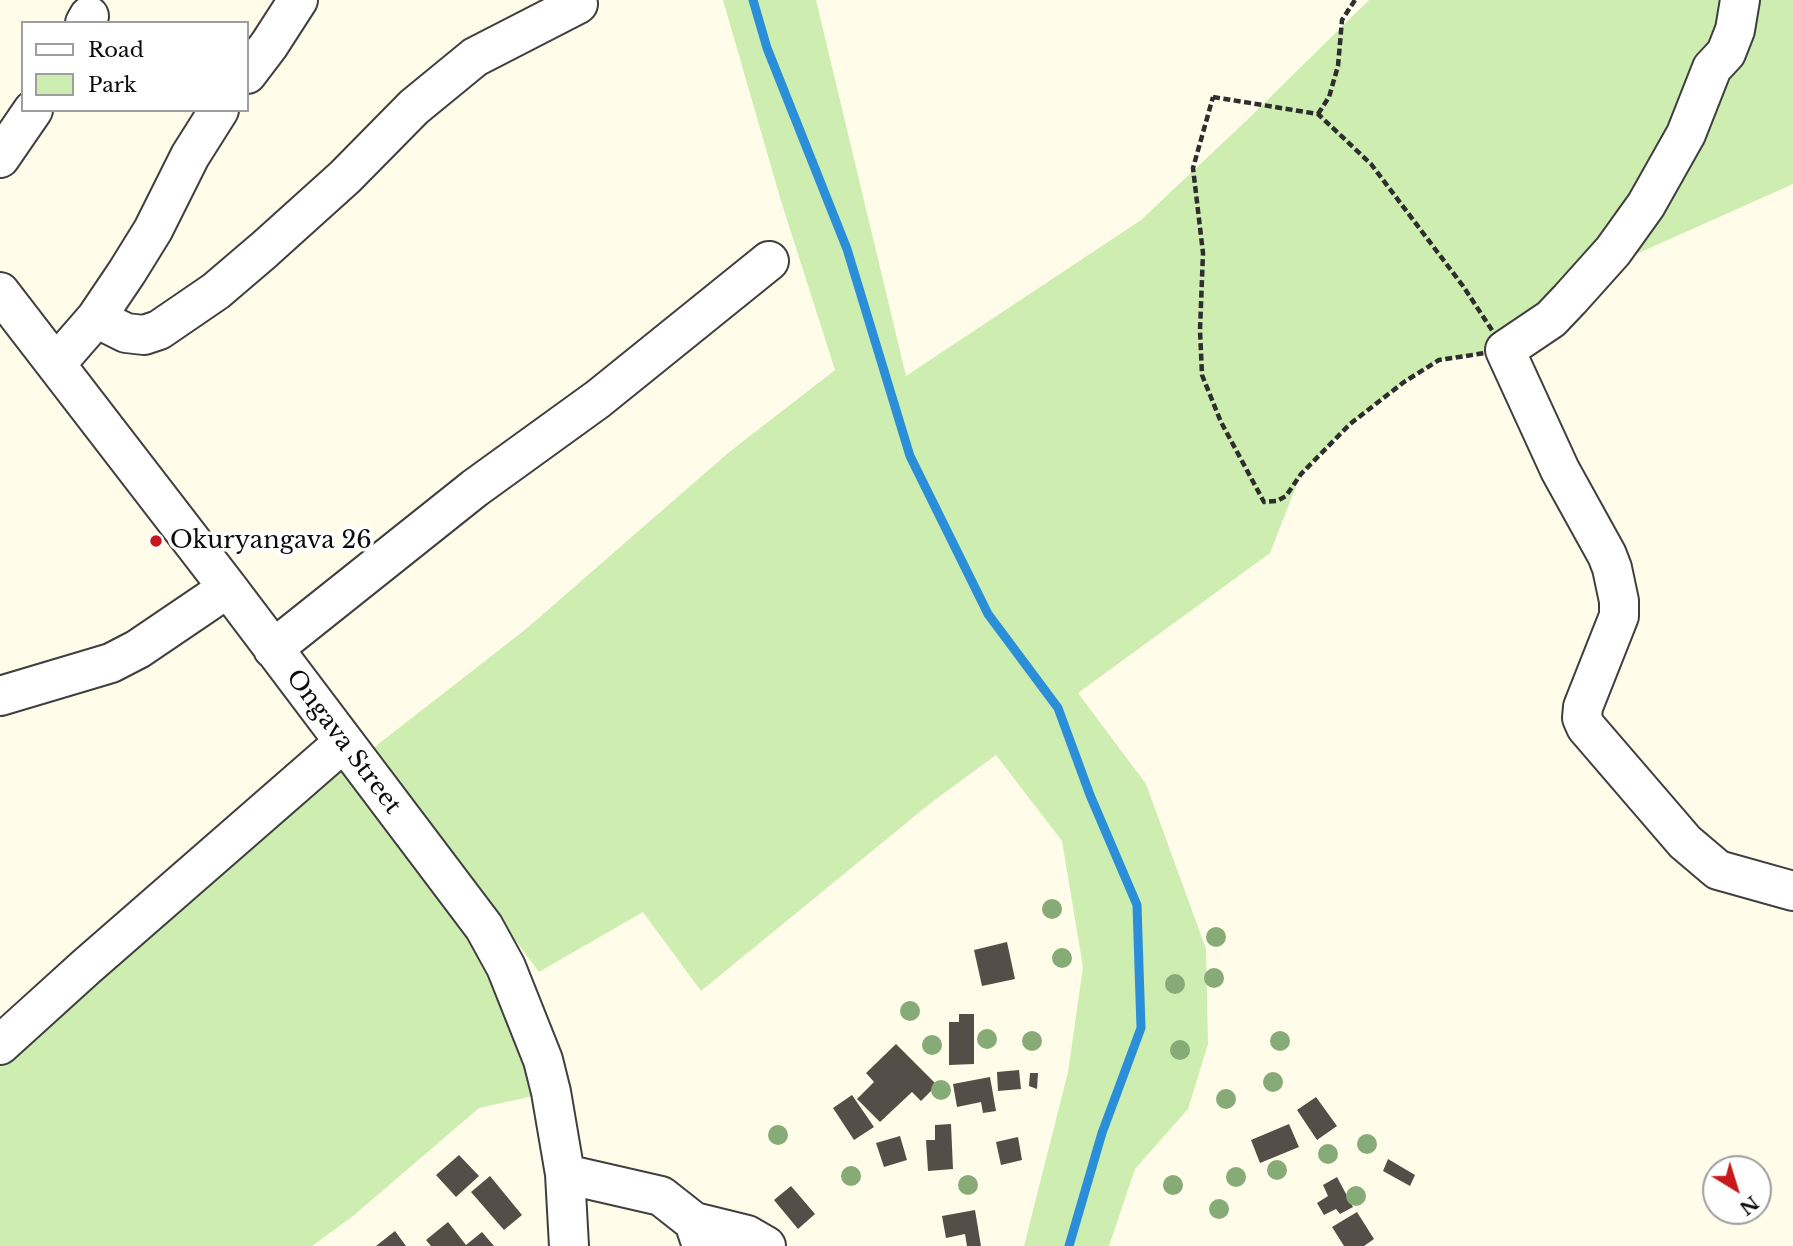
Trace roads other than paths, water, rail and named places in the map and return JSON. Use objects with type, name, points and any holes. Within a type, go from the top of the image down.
[{"type":"street","points":[[248,74],[298,0]]},
{"type":"street","points":[[1740,0],[1735,30],[1726,53],[1712,68],[1686,134],[1646,205],[1613,251],[1570,299],[1550,319],[1506,350],[1559,470],[1608,555],[1619,601],[1619,616],[1583,707],[1586,727],[1685,842],[1718,870],[1793,891]]},
{"type":"street","points":[[96,318],[126,333],[144,335],[159,330],[216,291],[264,250],[345,177],[414,107],[475,57],[578,4]]},
{"type":"street","points":[[0,158],[32,112]]},
{"type":"street","points":[[56,364],[96,318],[153,230],[190,156],[218,112]]},
{"type":"street","points":[[273,649],[475,488],[598,399],[769,261]]},
{"type":"street","name":"Ongava Street","points":[[0,292],[228,588],[484,928],[496,948],[543,1060],[551,1092],[565,1174],[569,1246]]},
{"type":"street","points":[[0,696],[111,663],[138,649],[228,588]]},
{"type":"street","points":[[0,1045],[344,742]]},
{"type":"street","points":[[565,1174],[661,1196],[698,1234],[747,1235],[766,1246]]},
{"type":"waterway","points":[[753,0],[767,48],[847,249],[910,456],[988,614],[1058,708],[1090,795],[1137,905],[1141,1028],[1102,1133],[1069,1246]]},
{"type":"place","name":"Okuryangava 26","points":[[156,541]]}]
